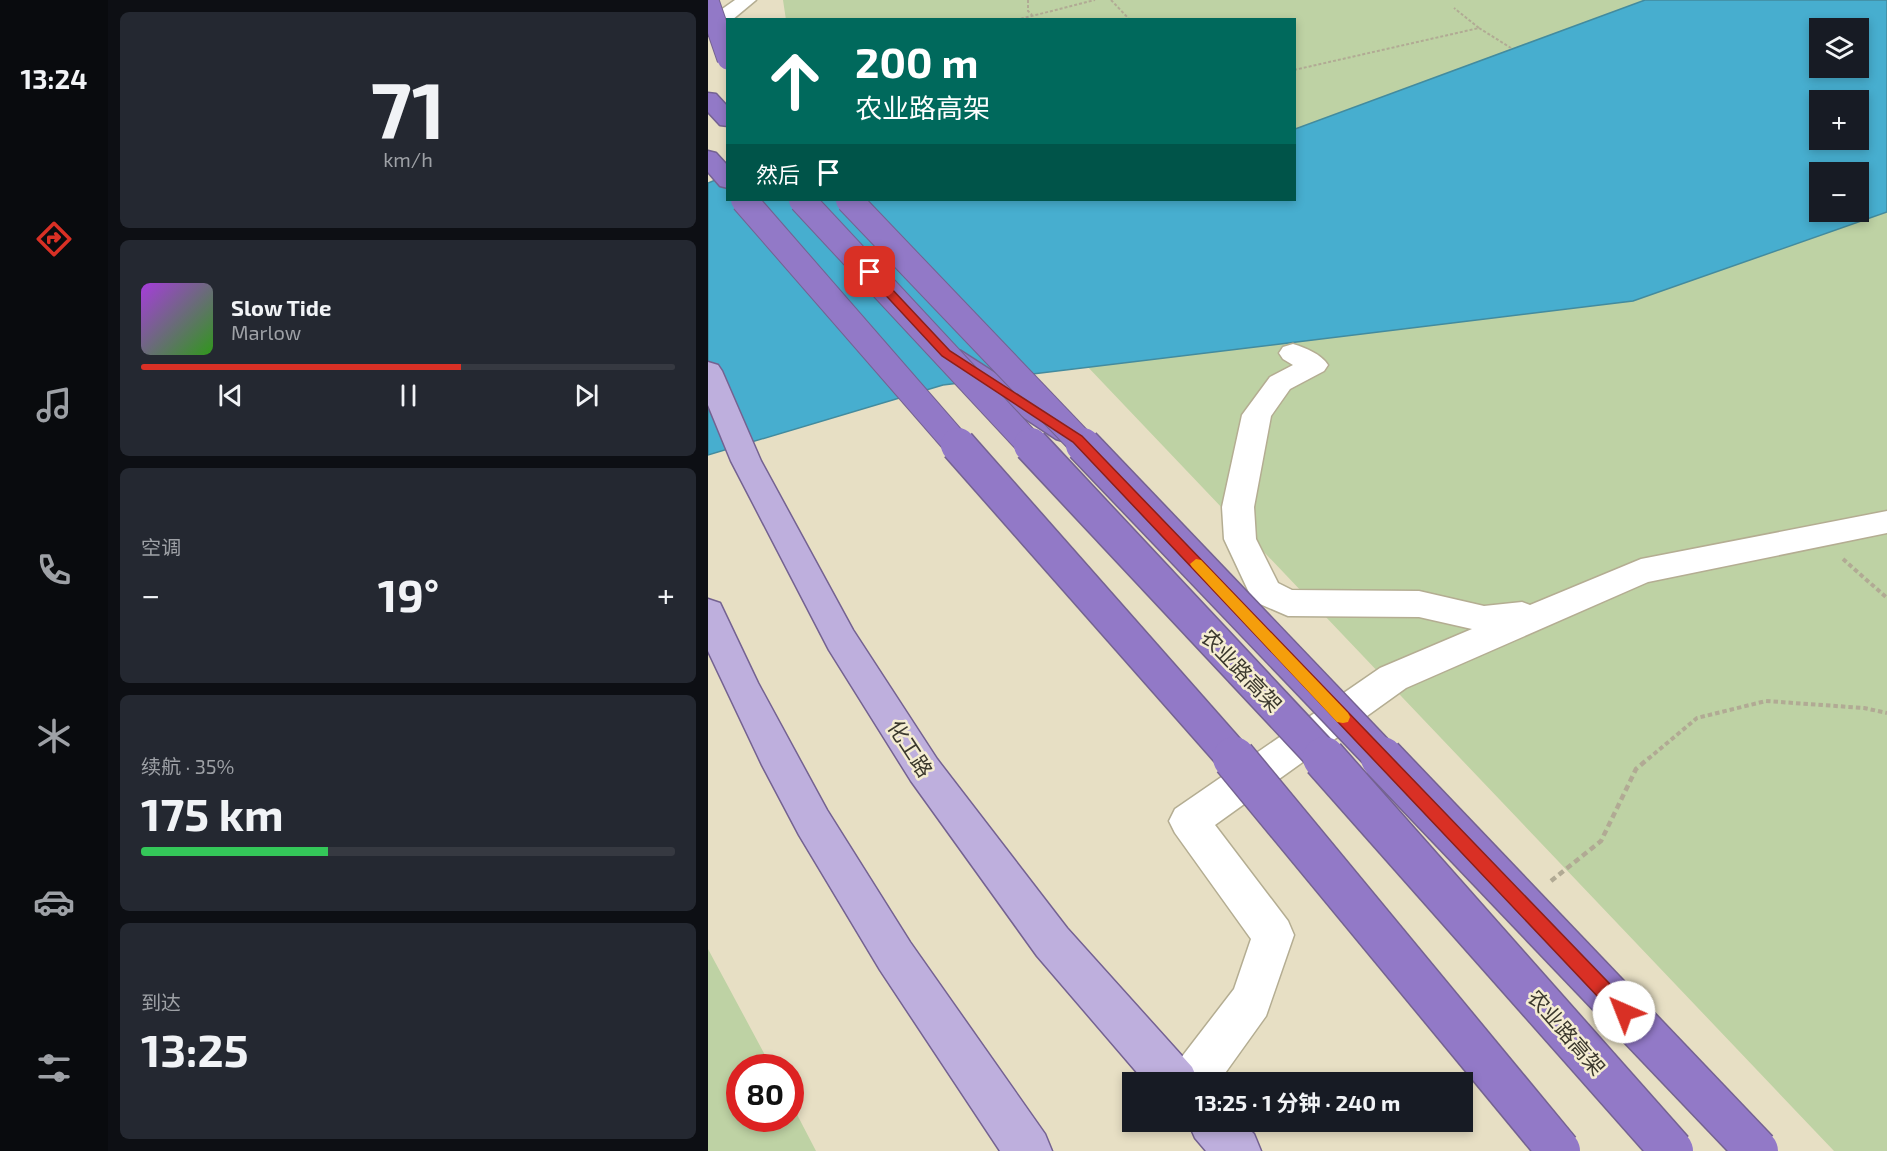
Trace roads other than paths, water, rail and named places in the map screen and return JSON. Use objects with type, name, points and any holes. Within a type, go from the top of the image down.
[{"type":"highway","points":[[722,0],[725,53]]},
{"type":"highway","points":[[708,1],[725,53]]},
{"type":"highway","points":[[708,99],[726,118]]},
{"type":"highway","points":[[708,158],[726,178]]},
{"type":"highway","points":[[745,201],[1218,739],[1559,1151]]},
{"type":"highway","name":"农业路高架","points":[[803,201],[1275,704],[1672,1151]]},
{"type":"highway","points":[[850,201],[1757,1151]]},
{"type":"highway","points":[[946,354],[1077,439]]},
{"type":"main road","name":"化工路","points":[[708,372],[746,461],[841,640],[924,770],[1052,942],[1166,1072]]},
{"type":"main road","points":[[708,612],[737,682],[801,804],[866,912],[936,1020],[1028,1151]]},
{"type":"main road","points":[[1220,1132],[1237,1151]]},
{"type":"street","points":[[708,28],[747,0]]},
{"type":"street","points":[[1293,353],[1314,365],[1280,383],[1257,416],[1238,507],[1240,539],[1264,592],[1288,603],[1419,604],[1484,619],[1542,614]]},
{"type":"street","points":[[1198,1072],[1251,1001],[1273,935],[1189,821],[1394,678],[1641,571],[1887,522]]},
{"type":"water","points":[[1645,0],[1887,0],[1887,212],[1869,218],[1869,162],[1809,162],[1809,222],[1858,222],[1633,301],[943,385],[708,455],[708,183],[726,175],[726,201],[1296,201],[1296,129]]}]
